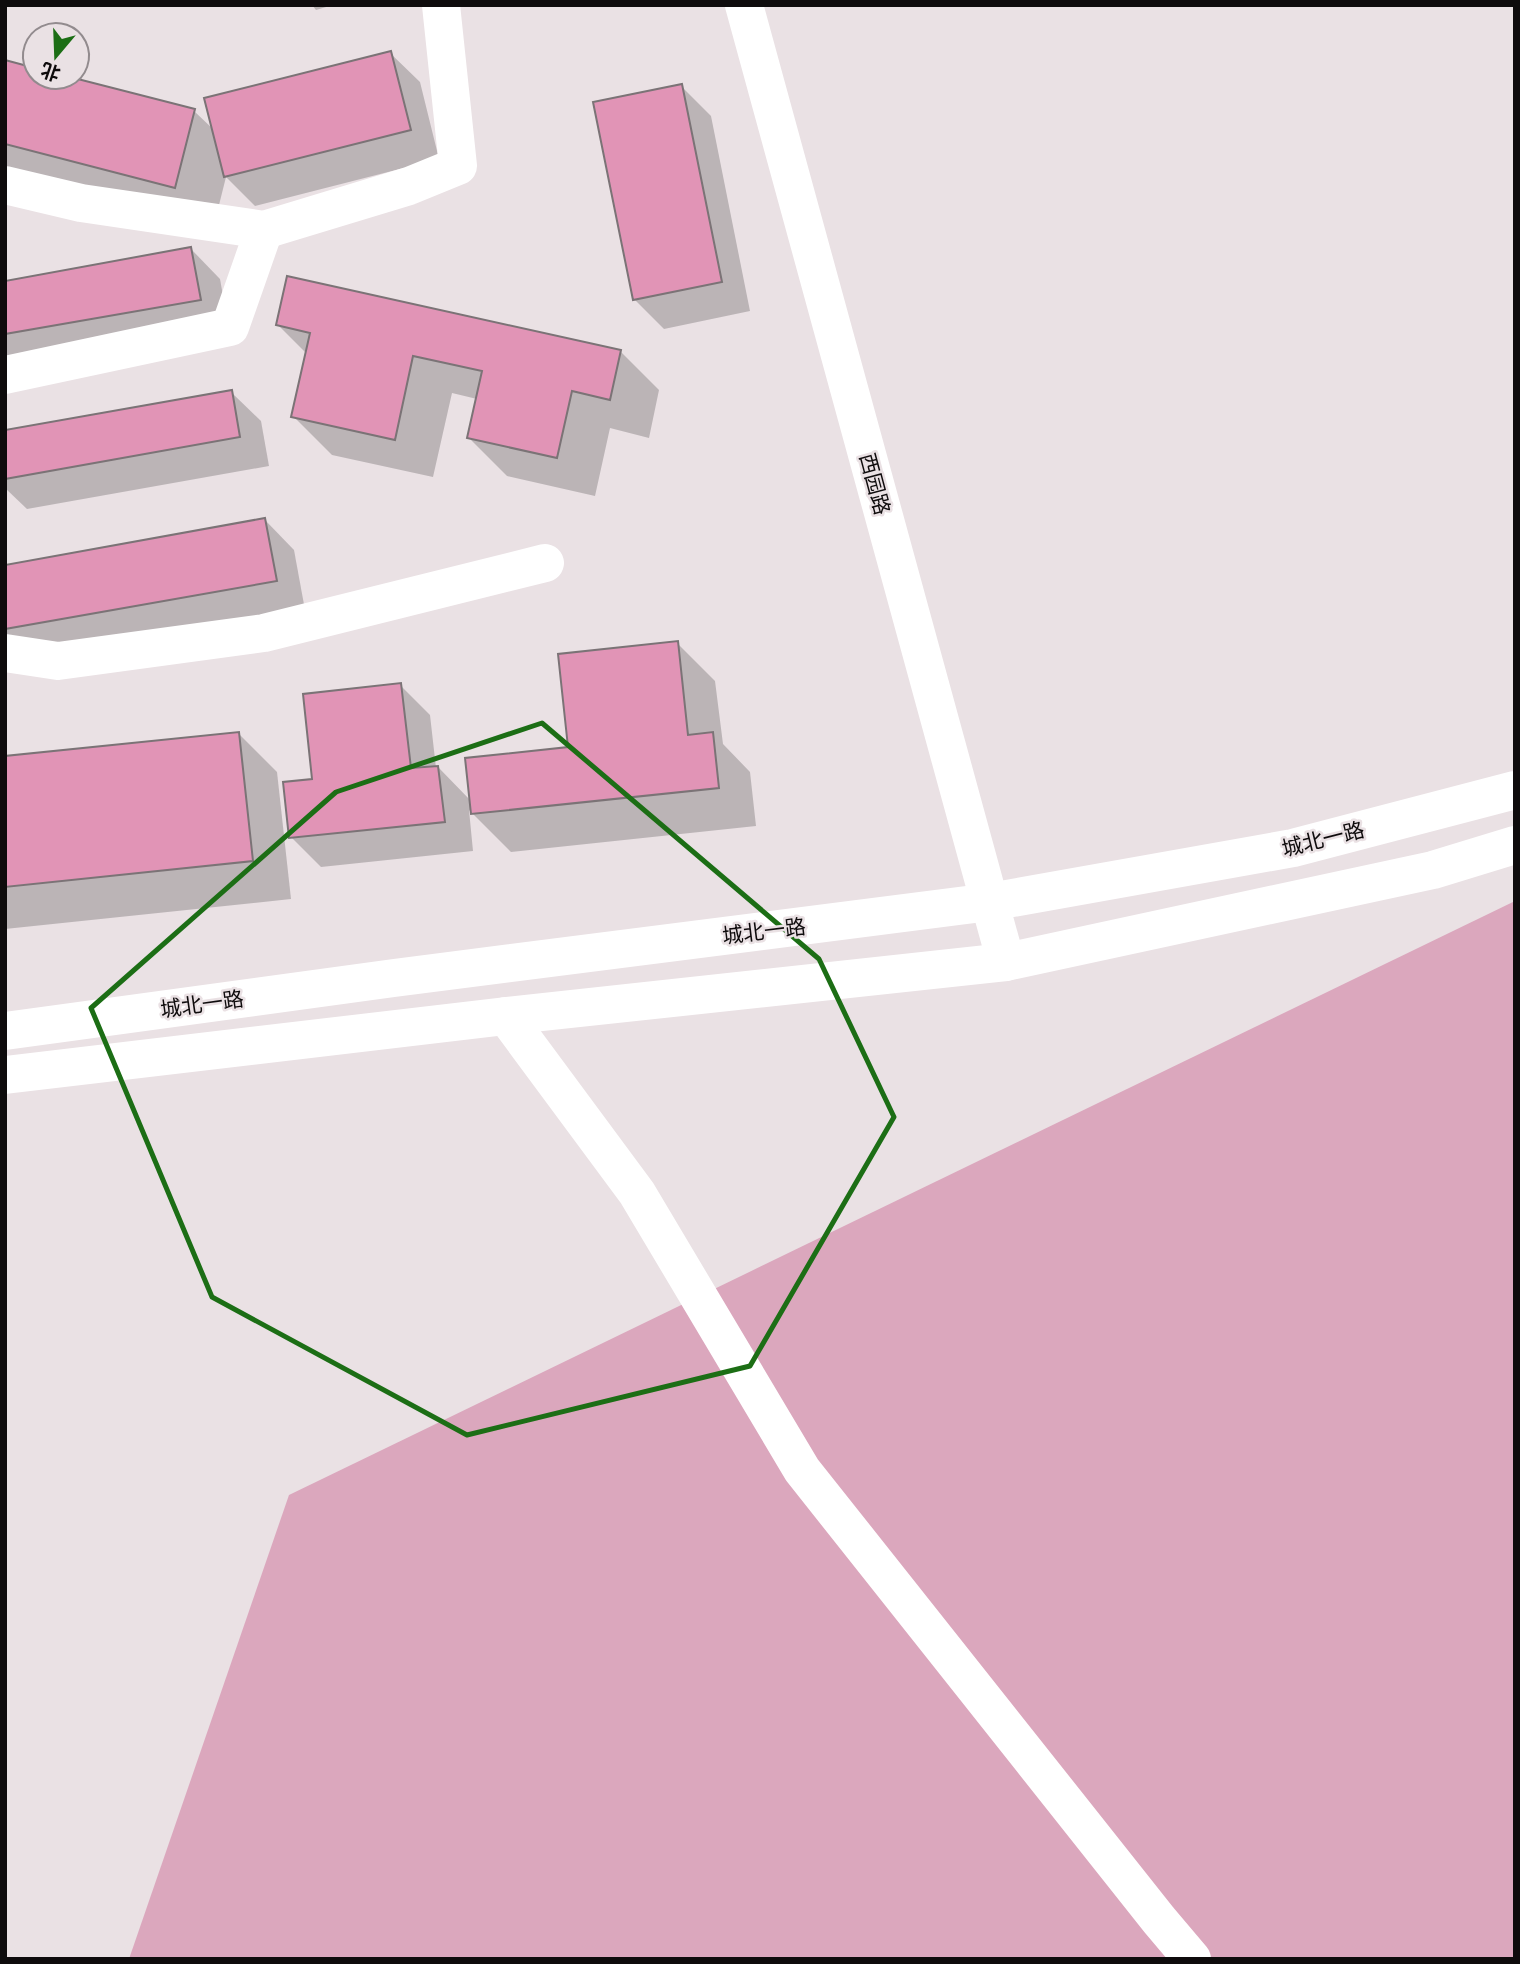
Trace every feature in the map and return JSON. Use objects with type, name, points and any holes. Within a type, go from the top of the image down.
[{"type":"street","name":"西园路","points":[[744,5],[1006,962]]},
{"type":"street","points":[[5,186],[81,203],[264,230],[408,186],[458,166],[444,6]]},
{"type":"street","points":[[5,375],[230,327],[264,230]]},
{"type":"street","points":[[5,653],[58,661],[264,633],[545,563]]},
{"type":"street","name":"城北一路","points":[[5,1031],[990,902],[1293,848],[1515,790]]},
{"type":"street","points":[[5,1075],[506,1016],[1006,962],[1433,870],[1515,845]]},
{"type":"street","points":[[506,1016],[637,1194],[802,1470],[1192,1959]]},
{"type":"highlighted area","points":[[542,723],[819,959],[894,1117],[750,1366],[467,1435],[212,1297],[91,1008],[336,792]]},
{"type":"shaded area","points":[[1515,901],[1515,1959],[129,1959],[289,1495]]},
{"type":"building","points":[[391,51],[411,130],[224,177],[204,98]]},
{"type":"building","points":[[5,60],[21,64],[21,91],[91,91],[91,82],[195,109],[175,188],[5,144]]},
{"type":"building","points":[[682,84],[722,282],[633,300],[593,102]]},
{"type":"building","points":[[191,247],[201,300],[5,334],[5,281]]},
{"type":"building","points":[[287,276],[621,350],[610,400],[572,391],[557,458],[467,438],[482,371],[413,356],[395,440],[291,417],[310,333],[276,325]]},
{"type":"building","points":[[232,390],[240,437],[5,479],[5,430]]},
{"type":"building","points":[[265,518],[277,581],[5,629],[5,565]]},
{"type":"building","points":[[678,641],[688,735],[713,732],[719,788],[471,814],[465,758],[568,747],[558,654]]},
{"type":"building","points":[[401,683],[411,768],[438,766],[445,822],[289,838],[283,782],[312,779],[303,694]]},
{"type":"building","points":[[239,732],[253,861],[5,887],[5,756]]}]
